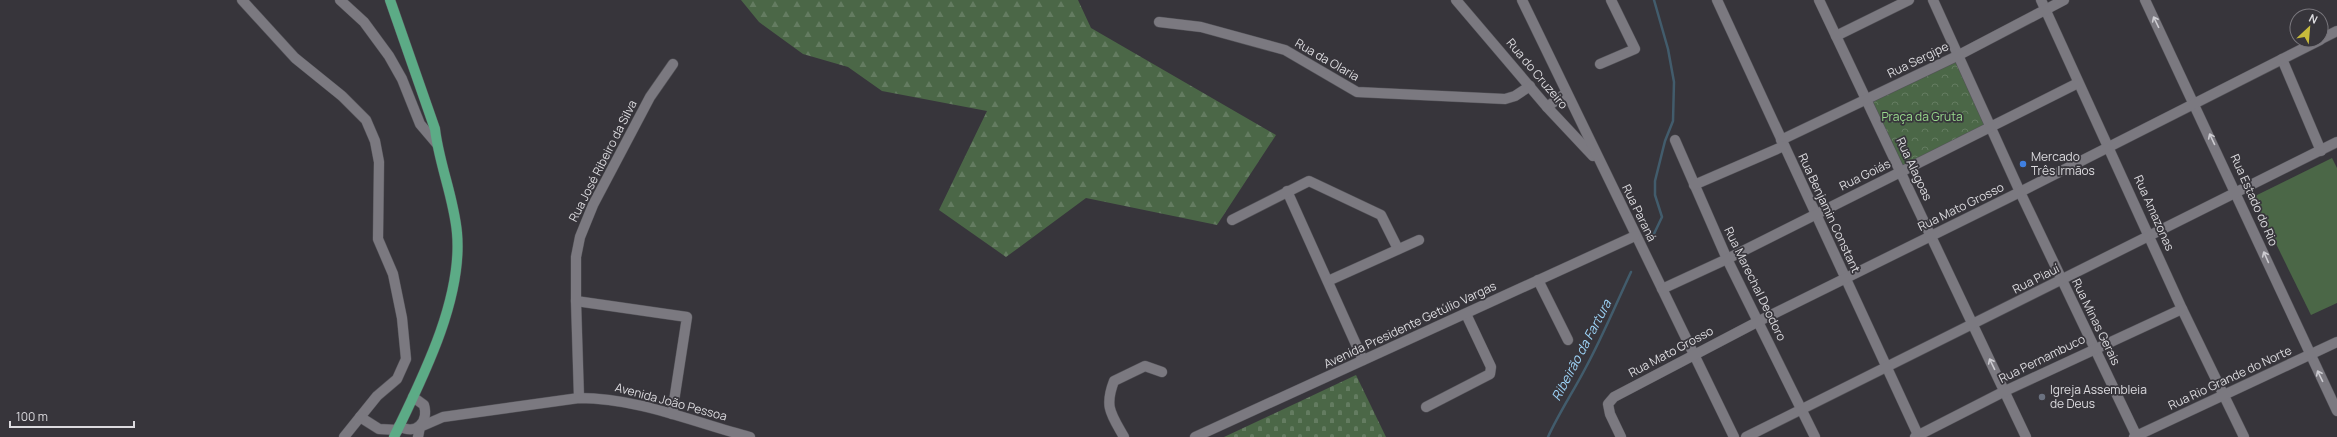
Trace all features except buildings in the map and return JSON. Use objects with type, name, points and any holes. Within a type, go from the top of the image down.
[{"type":"main road","points":[[390,0],[436,129],[437,144],[446,175],[458,233],[455,268],[449,304],[434,349],[397,431]]},
{"type":"street","points":[[242,0],[295,58],[342,96],[366,120],[375,141],[378,162],[378,239],[393,274],[402,318],[406,359],[397,379],[377,396],[344,437]]},
{"type":"street","points":[[340,0],[364,22],[390,56],[402,78],[420,124],[437,144]]},
{"type":"street","name":"Rua do Cruzeiro","points":[[1456,0],[1547,108],[1600,164]]},
{"type":"street","name":"Rua Paraná","points":[[1522,0],[1693,356],[1734,437]]},
{"type":"street","points":[[1600,64],[1635,49],[1611,0]]},
{"type":"street","name":"Rua Benjamin Constant","points":[[1717,0],[1917,436]]},
{"type":"street","name":"Rua Alagoas","points":[[1819,0],[1902,172],[2026,437]]},
{"type":"street","points":[[1836,36],[1909,0]]},
{"type":"street","name":"Rua Minas Gerais","points":[[1933,0],[1957,56],[2020,192],[2136,437]]},
{"type":"street","name":"Rua Amazonas","points":[[2041,0],[2078,84],[2109,146],[2182,309],[2244,437]]},
{"type":"street","name":"Rua Sergipe","points":[[1694,185],[1783,143],[1866,99],[1957,56],[2064,0]]},
{"type":"street","name":"Rua Estado do Rio","points":[[2145,0],[2195,103],[2310,356],[2337,411]]},
{"type":"street","name":"Rua da Olaria","points":[[1159,22],[1201,27],[1285,50],[1357,92],[1505,99],[1515,96],[1530,86]]},
{"type":"street","name":"Rua Mato Grosso","points":[[1621,437],[1610,414],[1608,404],[1614,397],[1844,278],[2020,192],[2304,48]]},
{"type":"street","points":[[2282,59],[2321,150]]},
{"type":"street","name":"Rua José Ribeiro da Silva","points":[[579,398],[576,257],[580,237],[593,205],[650,97],[673,64]]},
{"type":"street","name":"Rua Goiás","points":[[1662,289],[1727,259],[2078,84]]},
{"type":"street","points":[[1547,108],[1566,93]]},
{"type":"street","name":"Rua Marechal Deodoro","points":[[1675,140],[1727,259],[1759,321],[1815,437]]},
{"type":"street","name":"Rua Piauí","points":[[1746,437],[2237,194],[2337,142]]},
{"type":"street","points":[[1232,220],[1309,181],[1382,215],[1398,250]]},
{"type":"street","points":[[1287,191],[1363,360]]},
{"type":"street","name":"Avenida Presidente Getúlio Vargas","points":[[1195,437],[1635,236]]},
{"type":"street","points":[[1328,281],[1419,240]]},
{"type":"street","points":[[1538,280],[1568,340]]},
{"type":"street","points":[[576,301],[687,317],[672,414]]},
{"type":"street","name":"Rua Pernambuco","points":[[1917,436],[2005,391],[2182,309]]},
{"type":"street","points":[[1426,407],[1490,374],[1491,367],[1466,314]]},
{"type":"street","name":"Rua Rio Grande do Norte","points":[[2136,437],[2224,394],[2310,356],[2337,342]]},
{"type":"street","points":[[1124,437],[1111,415],[1108,398],[1114,382],[1146,366],[1162,372]]},
{"type":"street","points":[[413,397],[443,418]]},
{"type":"street","name":"Avenida João Pessoa","points":[[360,417],[380,429],[397,431],[408,430],[443,418],[579,398],[600,398],[624,402],[672,414],[750,437]]},
{"type":"street","points":[[418,437],[420,426],[426,416],[424,405]]},
{"type":"green space","points":[[741,0],[1078,0],[1091,28],[1276,135],[1217,225],[1086,198],[1006,257],[939,210],[987,111],[882,91],[848,67],[803,54],[759,22]]},
{"type":"green space","name":"Praça da Gruta","points":[[1956,60],[1987,125],[1903,169],[1869,100]]},
{"type":"green space","points":[[2332,158],[2337,168],[2337,303],[2311,315],[2253,197]]},
{"type":"green space","points":[[1356,375],[1386,437],[1224,437]]},
{"type":"waterway","name":"Ribeirão da Fartura","points":[[1652,238],[1662,217],[1655,195],[1655,181],[1665,141],[1673,121],[1674,82],[1668,49],[1654,0]]},
{"type":"waterway","name":"Ribeirão da Fartura","points":[[1548,437],[1591,357],[1631,272]]},
{"type":"place","name":"Mercado Três Irmãos","points":[[2023,164]]},
{"type":"place","name":"Igreja Assembleia de Deus","points":[[2042,397]]}]
